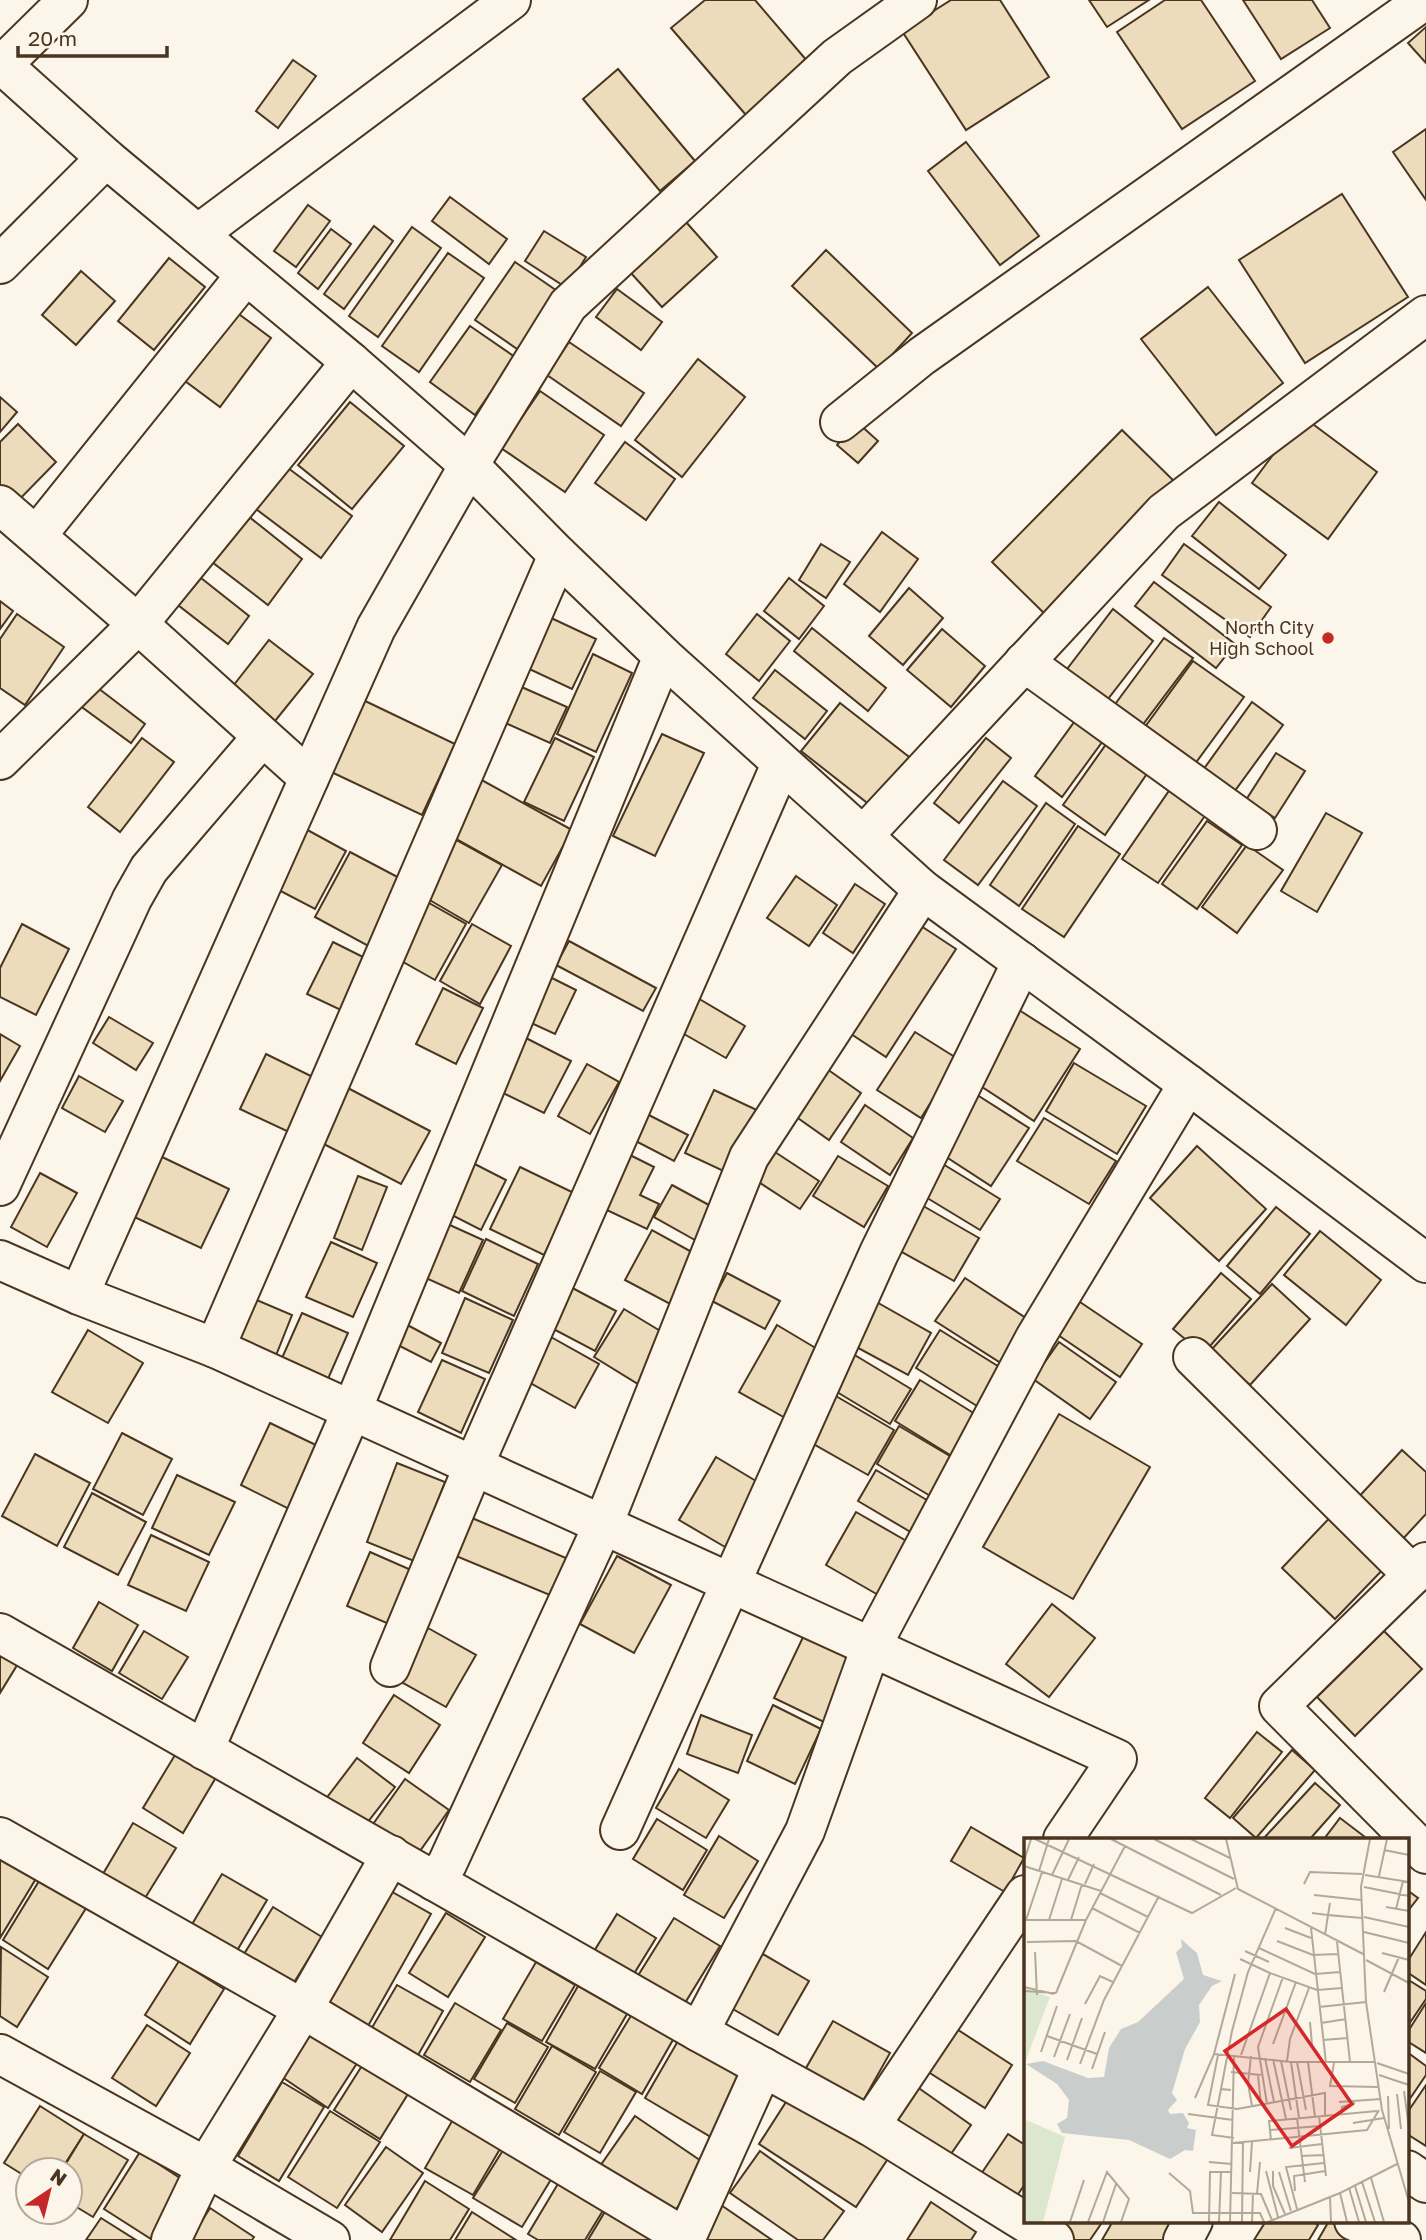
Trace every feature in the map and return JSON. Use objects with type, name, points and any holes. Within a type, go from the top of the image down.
[{"type":"street","points":[[68,0],[1,65],[106,158],[351,362],[469,465],[663,656],[923,890],[1426,1263]]},
{"type":"street","points":[[198,234],[511,0]]},
{"type":"street","points":[[79,1295],[376,628],[469,465],[568,305],[836,57],[917,0]]},
{"type":"street","points":[[840,422],[922,356],[1425,0]]},
{"type":"street","points":[[0,264],[106,158]]},
{"type":"street","points":[[37,535],[245,276]]},
{"type":"street","points":[[864,835],[1164,512],[1426,315]]},
{"type":"street","points":[[8,739],[138,624],[351,362]]},
{"type":"street","points":[[0,505],[138,624],[309,778]]},
{"type":"street","points":[[215,1348],[558,555]]},
{"type":"street","points":[[204,1750],[352,1410],[663,656]]},
{"type":"street","points":[[1024,662],[1257,830]]},
{"type":"street","points":[[0,1186],[132,899],[149,869],[262,737]]},
{"type":"street","points":[[390,1667],[474,1465],[781,764]]},
{"type":"street","points":[[434,1881],[447,1864],[603,1525],[749,1157],[923,890]]},
{"type":"street","points":[[620,1830],[879,1253],[1023,962]]},
{"type":"street","points":[[699,2032],[805,1831],[871,1647],[1035,1338],[1188,1084]]},
{"type":"street","points":[[0,1260],[79,1295],[215,1348],[1117,1759],[1064,1838]]},
{"type":"street","points":[[1194,1357],[1420,1568],[1279,1706],[1426,1854]]},
{"type":"street","points":[[0,1633],[699,2032],[870,2126],[1024,2221]]},
{"type":"street","points":[[0,1837],[303,2009],[685,2239],[763,2067]]},
{"type":"street","points":[[171,2240],[206,2167],[303,2009],[391,1855]]},
{"type":"street","points":[[870,2126],[1024,1896]]},
{"type":"street","points":[[0,2054],[206,2167],[330,2240]]},
{"type":"street","points":[[1408,2171],[1426,2183]]},
{"type":"street","points":[[1025,2222],[1054,2240]]},
{"type":"street","points":[[1183,2240],[1192,2222]]},
{"type":"street","points":[[1356,2222],[1401,2240]]},
{"type":"building","points":[[705,0],[755,0],[808,62],[746,115],[671,28]]},
{"type":"building","points":[[951,0],[1000,0],[1049,77],[966,130],[902,31]]},
{"type":"building","points":[[1089,0],[1149,0],[1107,27]]},
{"type":"building","points":[[1165,0],[1201,0],[1255,81],[1182,129],[1117,32]]},
{"type":"building","points":[[1243,0],[1312,0],[1330,28],[1281,59]]},
{"type":"building","points":[[1426,27],[1426,63],[1408,43]]},
{"type":"building","points":[[293,60],[316,76],[278,128],[256,111]]},
{"type":"building","points":[[618,69],[695,161],[660,191],[583,99]]},
{"type":"building","points":[[1426,129],[1426,200],[1393,152]]},
{"type":"building","points":[[966,142],[1039,236],[1000,265],[928,171]]},
{"type":"building","points":[[1342,194],[1408,297],[1305,363],[1239,260]]},
{"type":"building","points":[[450,197],[507,239],[489,264],[432,221]]},
{"type":"building","points":[[308,205],[330,221],[296,267],[274,251]]},
{"type":"building","points":[[686,222],[717,257],[662,307],[630,272]]},
{"type":"building","points":[[374,226],[393,241],[344,309],[324,294]]},
{"type":"building","points":[[412,227],[441,248],[378,337],[349,316]]},
{"type":"building","points":[[331,229],[351,244],[318,289],[298,273]]},
{"type":"building","points":[[544,231],[586,257],[567,288],[525,261]]},
{"type":"building","points":[[826,250],[912,333],[879,369],[792,286]]},
{"type":"building","points":[[448,253],[484,278],[419,372],[382,346]]},
{"type":"building","points":[[169,258],[205,287],[154,350],[118,321]]},
{"type":"building","points":[[515,262],[563,295],[523,353],[475,320]]},
{"type":"building","points":[[81,271],[115,301],[76,345],[42,315]]},
{"type":"building","points":[[1208,287],[1283,383],[1216,435],[1141,339]]},
{"type":"building","points":[[617,289],[662,322],[641,350],[596,317]]},
{"type":"building","points":[[232,309],[271,338],[220,407],[181,378]]},
{"type":"building","points":[[470,326],[515,357],[475,415],[430,382]]},
{"type":"building","points":[[569,342],[644,393],[621,426],[547,375]]},
{"type":"building","points":[[698,359],[745,397],[682,477],[635,440]]},
{"type":"building","points":[[540,391],[604,435],[565,492],[501,448]]},
{"type":"building","points":[[0,397],[17,412],[0,432]]},
{"type":"building","points":[[350,402],[404,446],[352,509],[298,465]]},
{"type":"building","points":[[1302,416],[1377,472],[1328,539],[1252,483]]},
{"type":"building","points":[[857,422],[878,441],[858,463],[837,445]]},
{"type":"building","points":[[18,424],[56,462],[10,509],[0,499],[0,442]]},
{"type":"building","points":[[1122,430],[1180,487],[1051,620],[992,562]]},
{"type":"building","points":[[625,442],[675,479],[646,520],[595,483]]},
{"type":"building","points":[[288,468],[352,516],[321,558],[256,509]]},
{"type":"building","points":[[1219,502],[1286,555],[1259,589],[1192,536]]},
{"type":"building","points":[[248,516],[302,559],[268,605],[212,562]]},
{"type":"building","points":[[882,532],[918,559],[880,612],[844,584]]},
{"type":"building","points":[[821,544],[850,562],[826,598],[799,580]]},
{"type":"building","points":[[1184,544],[1271,607],[1250,637],[1162,575]]},
{"type":"building","points":[[201,578],[249,616],[228,644],[178,605]]},
{"type":"building","points":[[789,578],[824,606],[799,639],[764,611]]},
{"type":"building","points":[[1154,582],[1235,644],[1216,668],[1135,606]]},
{"type":"building","points":[[909,588],[943,618],[903,665],[869,636]]},
{"type":"building","points":[[0,601],[13,611],[0,629]]},
{"type":"building","points":[[1113,609],[1153,641],[1104,704],[1064,673]]},
{"type":"building","points":[[17,614],[64,647],[25,705],[0,688],[0,639]]},
{"type":"building","points":[[757,614],[790,641],[759,681],[726,654]]},
{"type":"building","points":[[549,617],[596,639],[572,689],[525,667]]},
{"type":"building","points":[[812,628],[886,688],[868,711],[794,651]]},
{"type":"building","points":[[942,629],[985,666],[951,707],[907,670]]},
{"type":"building","points":[[1164,638],[1193,658],[1141,727],[1113,707]]},
{"type":"building","points":[[269,640],[313,674],[275,721],[233,686]]},
{"type":"building","points":[[593,654],[632,673],[596,752],[557,734]]},
{"type":"building","points":[[1193,661],[1244,697],[1192,768],[1142,731]]},
{"type":"building","points":[[775,670],[827,711],[805,739],[753,698]]},
{"type":"building","points":[[94,685],[145,724],[131,743],[79,705]]},
{"type":"building","points":[[517,685],[567,707],[550,743],[501,721]]},
{"type":"building","points":[[361,699],[455,744],[422,815],[327,770]]},
{"type":"building","points":[[1252,702],[1283,725],[1234,792],[1203,770]]},
{"type":"building","points":[[840,703],[913,760],[875,809],[801,751]]},
{"type":"building","points":[[1080,714],[1108,734],[1062,797],[1035,776]]},
{"type":"building","points":[[1114,733],[1155,762],[1105,835],[1063,805]]},
{"type":"building","points":[[662,734],[704,753],[655,856],[613,836]]},
{"type":"building","points":[[142,738],[174,762],[120,832],[88,807]]},
{"type":"building","points":[[555,738],[594,757],[564,821],[524,802]]},
{"type":"building","points":[[986,738],[1011,758],[959,823],[934,803]]},
{"type":"building","points":[[1276,753],[1305,771],[1275,818],[1246,800]]},
{"type":"building","points":[[478,778],[572,830],[541,886],[447,834]]},
{"type":"building","points":[[1003,781],[1037,806],[978,885],[944,860]]},
{"type":"building","points":[[1173,785],[1209,810],[1158,883],[1122,859]]},
{"type":"building","points":[[1046,803],[1075,824],[1019,906],[990,885]]},
{"type":"building","points":[[1326,813],[1362,833],[1317,912],[1281,891]]},
{"type":"building","points":[[1207,821],[1242,845],[1197,909],[1162,884]]},
{"type":"building","points":[[1078,826],[1120,854],[1064,937],[1022,909]]},
{"type":"building","points":[[302,827],[346,851],[315,909],[271,886]]},
{"type":"building","points":[[453,838],[502,865],[469,923],[421,895]]},
{"type":"building","points":[[1247,845],[1283,870],[1237,933],[1202,907]]},
{"type":"building","points":[[350,852],[407,882],[372,948],[315,917]]},
{"type":"building","points":[[796,876],[837,905],[809,946],[767,918]]},
{"type":"building","points":[[855,884],[885,904],[853,953],[823,933]]},
{"type":"building","points":[[422,899],[466,924],[435,980],[391,955]]},
{"type":"building","points":[[915,922],[956,949],[886,1057],[845,1030]]},
{"type":"building","points":[[22,924],[69,949],[36,1015],[0,997],[0,968]]},
{"type":"building","points":[[472,924],[511,946],[480,1004],[440,981]]},
{"type":"building","points":[[569,941],[656,988],[643,1011],[556,965]]},
{"type":"building","points":[[333,942],[371,961],[345,1012],[307,994]]},
{"type":"building","points":[[550,977],[576,990],[555,1034],[529,1022]]},
{"type":"building","points":[[443,988],[483,1008],[456,1064],[416,1044]]},
{"type":"building","points":[[696,997],[745,1026],[726,1058],[677,1030]]},
{"type":"building","points":[[1019,1010],[1080,1049],[1034,1121],[973,1081]]},
{"type":"building","points":[[109,1017],[153,1043],[136,1070],[93,1043]]},
{"type":"building","points":[[915,1032],[958,1059],[921,1118],[877,1090]]},
{"type":"building","points":[[0,1034],[20,1046],[0,1081]]},
{"type":"building","points":[[522,1036],[571,1061],[544,1113],[495,1089]]},
{"type":"building","points":[[266,1054],[317,1079],[291,1133],[240,1109]]},
{"type":"building","points":[[1074,1063],[1146,1106],[1117,1154],[1046,1111]]},
{"type":"building","points":[[587,1064],[619,1082],[590,1134],[558,1116]]},
{"type":"building","points":[[827,1069],[861,1093],[829,1140],[795,1116]]},
{"type":"building","points":[[79,1076],[123,1101],[105,1132],[62,1108]]},
{"type":"building","points":[[344,1086],[430,1131],[401,1184],[316,1140]]},
{"type":"building","points":[[714,1090],[761,1112],[732,1175],[685,1153]]},
{"type":"building","points":[[971,1091],[1029,1128],[991,1186],[934,1149]]},
{"type":"building","points":[[865,1105],[913,1138],[890,1175],[841,1142]]},
{"type":"building","points":[[639,1110],[688,1135],[674,1161],[626,1136]]},
{"type":"building","points":[[1044,1118],[1116,1161],[1089,1204],[1017,1161]]},
{"type":"building","points":[[1197,1146],[1266,1209],[1219,1261],[1150,1198]]},
{"type":"building","points":[[620,1150],[654,1167],[640,1195],[659,1204],[647,1229],[594,1204]]},
{"type":"building","points":[[775,1152],[819,1181],[800,1209],[757,1181]]},
{"type":"building","points":[[158,1155],[229,1189],[201,1248],[130,1215]]},
{"type":"building","points":[[838,1156],[888,1186],[864,1227],[813,1196]]},
{"type":"building","points":[[465,1159],[506,1180],[481,1230],[440,1209]]},
{"type":"building","points":[[938,1161],[1000,1199],[980,1230],[919,1193]]},
{"type":"building","points":[[520,1167],[574,1193],[544,1255],[490,1229]]},
{"type":"building","points":[[40,1173],[77,1193],[47,1247],[11,1227]]},
{"type":"building","points":[[358,1176],[387,1187],[362,1250],[334,1238]]},
{"type":"building","points":[[672,1185],[720,1211],[702,1244],[654,1217]]},
{"type":"building","points":[[918,1203],[979,1238],[954,1281],[893,1247]]},
{"type":"building","points":[[1276,1207],[1310,1234],[1260,1294],[1227,1266]]},
{"type":"building","points":[[441,1221],[483,1240],[459,1293],[417,1274]]},
{"type":"building","points":[[652,1230],[699,1256],[672,1305],[625,1280]]},
{"type":"building","points":[[1320,1231],[1381,1280],[1346,1325],[1284,1275]]},
{"type":"building","points":[[486,1239],[538,1264],[514,1316],[462,1291]]},
{"type":"building","points":[[331,1242],[377,1263],[353,1317],[306,1297]]},
{"type":"building","points":[[727,1273],[780,1301],[765,1329],[712,1301]]},
{"type":"building","points":[[1221,1273],[1251,1299],[1203,1354],[1173,1329]]},
{"type":"building","points":[[965,1278],[1032,1322],[1004,1365],[935,1321]]},
{"type":"building","points":[[563,1283],[616,1311],[595,1351],[542,1323]]},
{"type":"building","points":[[1272,1284],[1310,1319],[1250,1385],[1211,1350]]},
{"type":"building","points":[[245,1295],[292,1315],[273,1363],[226,1343]]},
{"type":"building","points":[[465,1298],[513,1320],[489,1373],[442,1353]]},
{"type":"building","points":[[873,1300],[931,1333],[908,1375],[849,1343]]},
{"type":"building","points":[[1080,1302],[1142,1344],[1120,1377],[1058,1335]]},
{"type":"building","points":[[624,1309],[667,1335],[638,1384],[594,1357]]},
{"type":"building","points":[[302,1313],[348,1333],[324,1388],[278,1367]]},
{"type":"building","points":[[400,1321],[441,1343],[431,1362],[390,1341]]},
{"type":"building","points":[[777,1325],[824,1353],[787,1419],[739,1392]]},
{"type":"building","points":[[88,1330],[143,1363],[108,1423],[52,1392]]},
{"type":"building","points":[[940,1330],[1009,1373],[985,1411],[916,1368]]},
{"type":"building","points":[[542,1332],[599,1364],[575,1408],[518,1376]]},
{"type":"building","points":[[1059,1342],[1116,1382],[1090,1419],[1033,1379]]},
{"type":"building","points":[[848,1351],[911,1389],[890,1424],[827,1386]]},
{"type":"building","points":[[442,1360],[485,1379],[461,1433],[418,1412]]},
{"type":"building","points":[[920,1380],[980,1417],[955,1458],[895,1421]]},
{"type":"building","points":[[829,1392],[894,1430],[868,1475],[803,1438]]},
{"type":"building","points":[[1059,1414],[1150,1467],[1073,1599],[983,1547]]},
{"type":"building","points":[[270,1423],[318,1446],[289,1509],[241,1485]]},
{"type":"building","points":[[899,1426],[960,1462],[937,1500],[877,1464]]},
{"type":"building","points":[[122,1433],[172,1459],[143,1515],[93,1489]]},
{"type":"building","points":[[1402,1450],[1426,1472],[1426,1514],[1400,1542],[1355,1501]]},
{"type":"building","points":[[35,1454],[90,1483],[57,1546],[2,1516]]},
{"type":"building","points":[[716,1457],[761,1484],[725,1547],[679,1520]]},
{"type":"building","points":[[397,1463],[445,1482],[414,1561],[367,1542]]},
{"type":"building","points":[[876,1470],[937,1506],[919,1537],[858,1501]]},
{"type":"building","points":[[177,1475],[235,1502],[209,1555],[152,1528]]},
{"type":"building","points":[[92,1493],[146,1522],[118,1575],[64,1547]]},
{"type":"building","points":[[1338,1509],[1392,1560],[1335,1619],[1282,1568]]},
{"type":"building","points":[[856,1512],[910,1543],[880,1596],[826,1565]]},
{"type":"building","points":[[472,1518],[573,1561],[557,1598],[456,1556]]},
{"type":"building","points":[[151,1535],[209,1562],[186,1611],[128,1585]]},
{"type":"building","points":[[370,1552],[418,1573],[396,1627],[347,1606]]},
{"type":"building","points":[[617,1556],[671,1585],[634,1653],[580,1624]]},
{"type":"building","points":[[99,1602],[138,1625],[112,1671],[73,1648]]},
{"type":"building","points":[[1052,1604],[1095,1638],[1049,1697],[1006,1664]]},
{"type":"building","points":[[428,1628],[476,1655],[446,1707],[398,1680]]},
{"type":"building","points":[[144,1631],[188,1657],[162,1699],[119,1673]]},
{"type":"building","points":[[1384,1631],[1422,1669],[1355,1736],[1317,1697]]},
{"type":"building","points":[[805,1633],[859,1659],[828,1724],[774,1698]]},
{"type":"building","points":[[0,1651],[19,1662],[0,1693]]},
{"type":"building","points":[[394,1695],[440,1725],[409,1773],[363,1743]]},
{"type":"building","points":[[773,1705],[821,1729],[795,1784],[747,1761]]},
{"type":"building","points":[[701,1715],[752,1735],[738,1773],[687,1754]]},
{"type":"building","points":[[1257,1732],[1282,1752],[1230,1818],[1205,1798]]},
{"type":"building","points":[[181,1745],[221,1769],[183,1833],[143,1808]]},
{"type":"building","points":[[1292,1750],[1315,1770],[1256,1838],[1233,1818]]},
{"type":"building","points":[[357,1758],[395,1787],[363,1828],[325,1800]]},
{"type":"building","points":[[679,1769],[729,1800],[706,1838],[656,1808]]},
{"type":"building","points":[[405,1779],[449,1810],[410,1865],[366,1834]]},
{"type":"building","points":[[1315,1783],[1340,1805],[1311,1838],[1264,1838]]},
{"type":"building","points":[[1340,1818],[1365,1837],[1364,1838],[1325,1838]]},
{"type":"building","points":[[657,1819],[707,1850],[683,1890],[633,1859]]},
{"type":"building","points":[[133,1823],[176,1848],[142,1903],[100,1879]]},
{"type":"building","points":[[971,1827],[1024,1858],[1005,1892],[951,1861]]},
{"type":"building","points":[[719,1836],[758,1861],[724,1918],[684,1895]]},
{"type":"building","points":[[0,1847],[40,1872],[0,1938]]},
{"type":"building","points":[[47,1868],[93,1897],[48,1969],[3,1940]]},
{"type":"building","points":[[222,1874],[267,1900],[235,1954],[191,1926]]},
{"type":"building","points":[[387,1889],[431,1914],[364,2033],[320,2008]]},
{"type":"building","points":[[1408,1891],[1418,1898],[1408,1911]]},
{"type":"building","points":[[273,1907],[322,1937],[290,1989],[241,1959]]},
{"type":"building","points":[[446,1913],[485,1937],[448,1997],[409,1973]]},
{"type":"building","points":[[617,1914],[656,1938],[627,1985],[588,1961]]},
{"type":"building","points":[[674,1918],[720,1946],[680,2011],[634,1982]]},
{"type":"building","points":[[1426,1932],[1426,1985],[1408,1973],[1408,1960]]},
{"type":"building","points":[[1,1947],[48,1977],[17,2027],[0,2016]]},
{"type":"building","points":[[756,1950],[809,1981],[778,2035],[724,2004]]},
{"type":"building","points":[[179,1961],[224,1989],[190,2044],[145,2015]]},
{"type":"building","points":[[536,1962],[575,1985],[542,2041],[503,2019]]},
{"type":"building","points":[[1408,1980],[1426,1991],[1426,1999],[1408,2026]]},
{"type":"building","points":[[397,1985],[443,2011],[417,2057],[370,2031]]},
{"type":"building","points":[[578,1986],[627,2014],[595,2069],[546,2042]]},
{"type":"building","points":[[455,2003],[501,2030],[470,2082],[424,2055]]},
{"type":"building","points":[[1426,2003],[1426,2053],[1408,2042],[1408,2031]]},
{"type":"building","points":[[632,2014],[674,2038],[642,2094],[599,2068]]},
{"type":"building","points":[[833,2021],[890,2053],[863,2101],[806,2068]]},
{"type":"building","points":[[507,2023],[548,2047],[515,2103],[474,2079]]},
{"type":"building","points":[[949,2024],[1012,2065],[985,2108],[922,2068]]},
{"type":"building","points":[[147,2025],[190,2053],[156,2106],[112,2078]]},
{"type":"building","points":[[312,2025],[361,2057],[328,2108],[279,2075]]},
{"type":"building","points":[[682,2034],[753,2076],[716,2140],[645,2098]]},
{"type":"building","points":[[552,2046],[596,2072],[559,2135],[515,2109]]},
{"type":"building","points":[[370,2053],[416,2081],[380,2139],[334,2110]]},
{"type":"building","points":[[1408,2053],[1426,2066],[1426,2075],[1408,2102]]},
{"type":"building","points":[[600,2071],[636,2092],[600,2153],[564,2132]]},
{"type":"building","points":[[282,2082],[324,2107],[279,2181],[238,2156]]},
{"type":"building","points":[[913,2084],[971,2125],[944,2164],[886,2122]]},
{"type":"building","points":[[1426,2085],[1426,2146],[1408,2135],[1408,2112]]},
{"type":"building","points":[[795,2088],[893,2151],[856,2207],[759,2144]]},
{"type":"building","points":[[40,2106],[84,2134],[70,2156],[14,2156],[14,2169],[4,2163]]},
{"type":"building","points":[[459,2109],[507,2137],[473,2195],[425,2168]]},
{"type":"building","points":[[330,2111],[380,2142],[337,2208],[288,2177]]},
{"type":"building","points":[[635,2116],[707,2165],[670,2218],[598,2169]]},
{"type":"building","points":[[84,2134],[128,2160],[93,2217],[84,2212],[84,2156],[71,2156]]},
{"type":"building","points":[[1008,2134],[1024,2144],[1024,2185],[1010,2206],[975,2183]]},
{"type":"building","points":[[510,2139],[558,2168],[522,2227],[473,2198]]},
{"type":"building","points":[[386,2147],[423,2173],[382,2232],[345,2205]]},
{"type":"building","points":[[760,2151],[844,2211],[823,2240],[798,2240],[730,2193]]},
{"type":"building","points":[[140,2152],[186,2182],[151,2239],[104,2209]]},
{"type":"building","points":[[565,2172],[610,2199],[585,2240],[538,2240],[528,2234]]},
{"type":"building","points":[[425,2181],[469,2209],[450,2240],[390,2240]]},
{"type":"building","points":[[931,2202],[976,2232],[971,2240],[907,2240]]},
{"type":"building","points":[[609,2205],[664,2240],[588,2240]]},
{"type":"building","points":[[721,2205],[772,2240],[698,2240]]},
{"type":"building","points":[[210,2208],[254,2237],[252,2240],[190,2240]]},
{"type":"building","points":[[472,2212],[516,2240],[455,2240]]},
{"type":"building","points":[[101,2218],[136,2240],[86,2240]]},
{"type":"building","points":[[1064,2222],[1102,2222],[1090,2240],[1070,2240],[1058,2233]]},
{"type":"building","points":[[1112,2222],[1186,2222],[1176,2240],[1102,2240]]},
{"type":"building","points":[[1265,2222],[1313,2222],[1318,2225],[1309,2240],[1254,2240]]},
{"type":"building","points":[[1331,2222],[1360,2240],[1318,2240]]},
{"type":"place","name":"North City High School","points":[[1328,638]]}]
